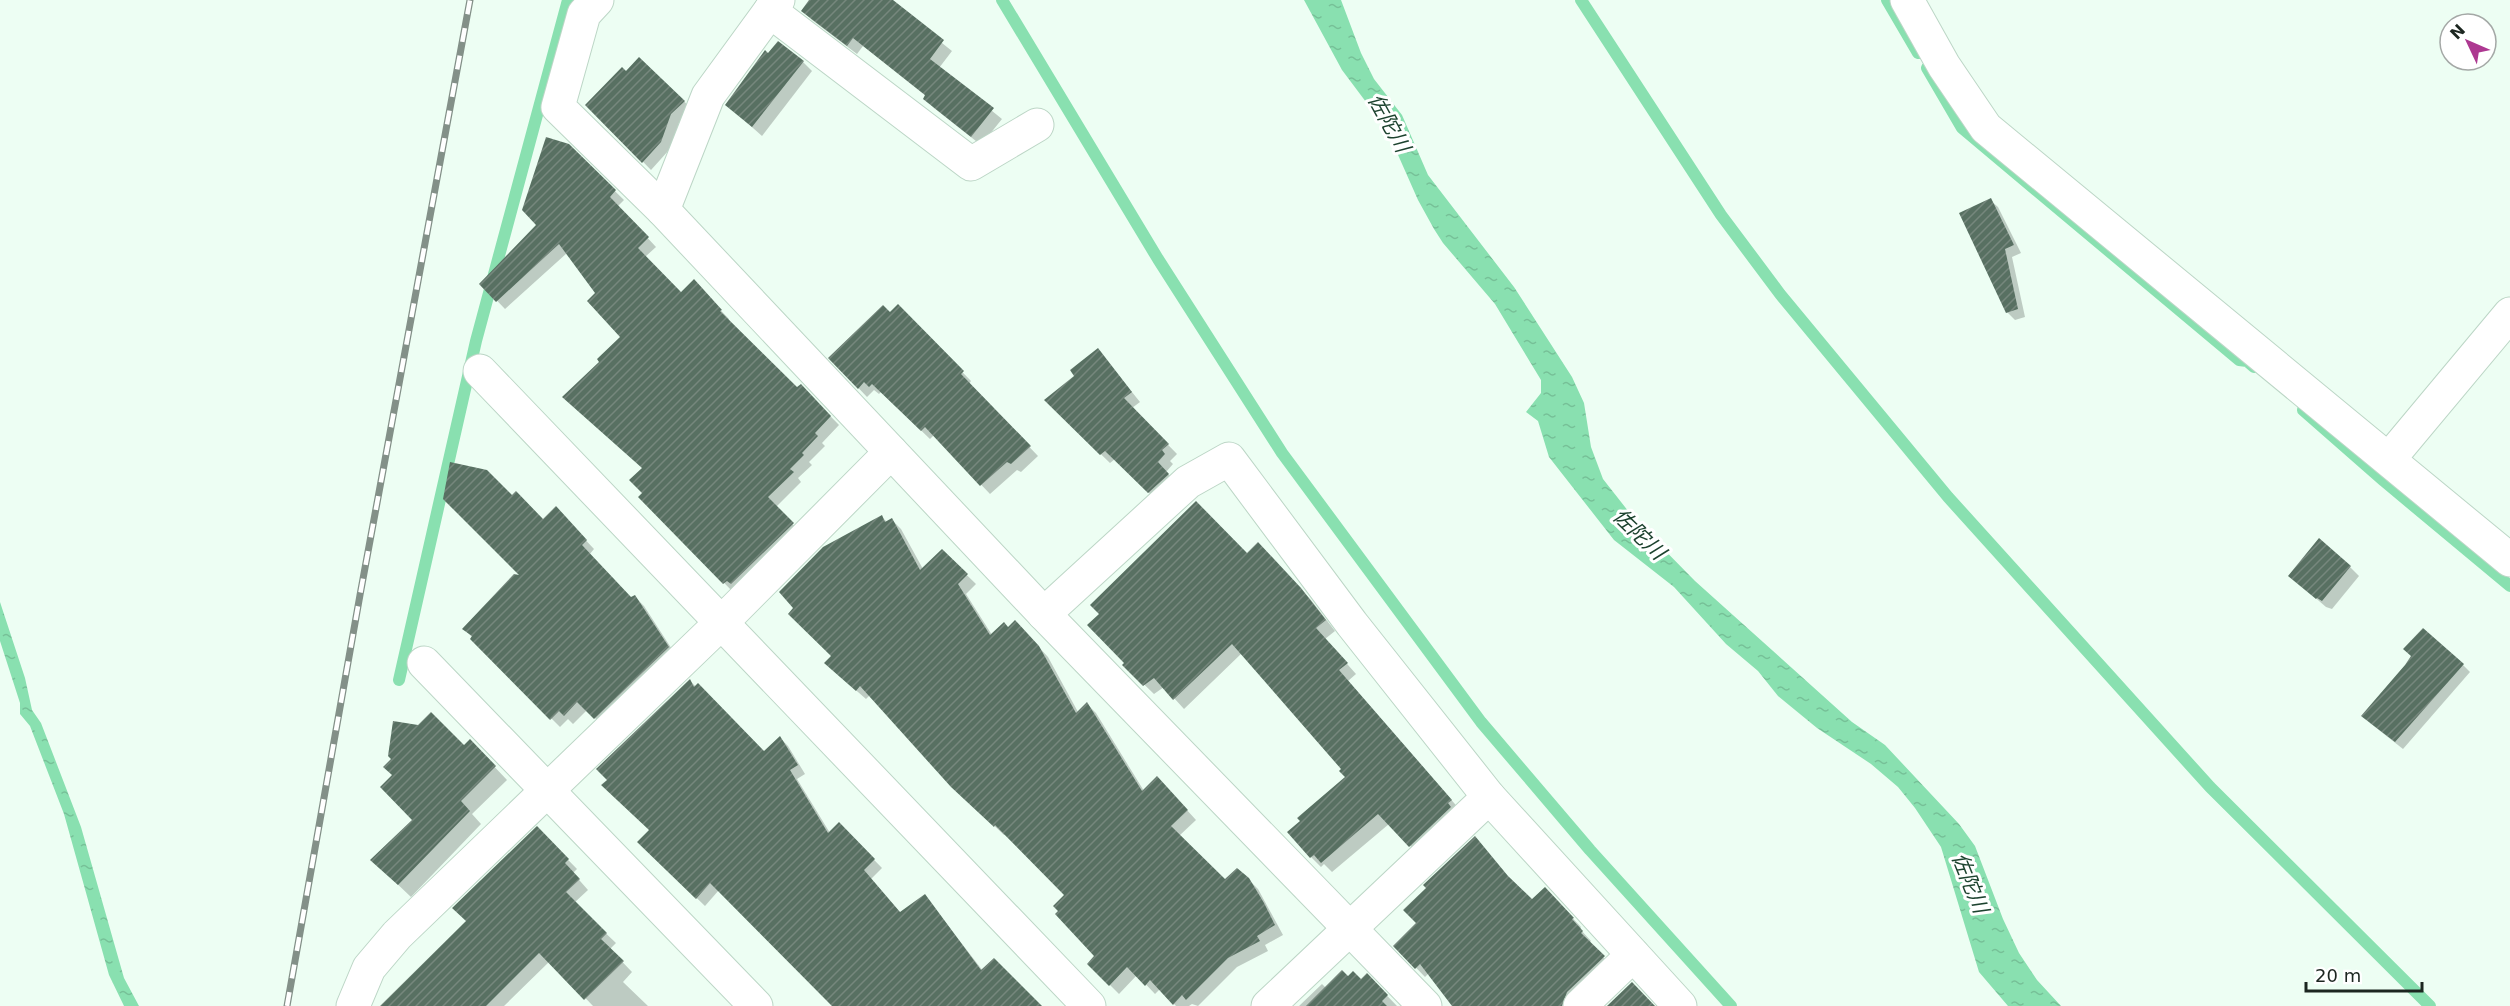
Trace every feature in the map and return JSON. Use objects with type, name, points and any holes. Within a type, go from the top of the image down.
[{"type":"street","points":[[597,0],[584,14],[558,107],[663,210],[1044,614],[1351,927],[1425,1006]]},
{"type":"street","points":[[1906,0],[1944,66],[1986,128],[2510,560]]},
{"type":"street","points":[[663,210],[708,96],[774,5],[971,164],[1037,125]]},
{"type":"street","points":[[2390,459],[2510,314]]},
{"type":"street","points":[[480,371],[1089,1006]]},
{"type":"street","points":[[353,1006],[369,968],[397,935],[722,622],[891,452]]},
{"type":"street","points":[[1044,614],[1188,482],[1229,459],[1352,624],[1489,797],[1680,1006]]},
{"type":"street","points":[[424,663],[756,1006]]},
{"type":"street","points":[[1268,1006],[1489,797]]},
{"type":"street","points":[[1580,1006],[1633,954]]},
{"type":"water","name":"佐陀川","points":[[1304,0],[1341,0],[1361,53],[1374,79],[1402,115],[1428,175],[1514,287],[1572,377],[1584,403],[1591,447],[1603,479],[1636,521],[1695,581],[1852,722],[1885,745],[1959,824],[1975,846],[2003,919],[2019,953],[2037,980],[2061,1006],[2008,1006],[1979,972],[1941,847],[1898,787],[1871,764],[1817,728],[1778,696],[1758,671],[1726,644],[1674,587],[1614,540],[1549,457],[1538,421],[1526,412],[1541,393],[1541,380],[1495,304],[1443,243],[1434,229],[1418,200],[1387,130],[1342,70]]},
{"type":"water","points":[[0,602],[25,678],[32,710],[41,723],[81,827],[124,978],[139,1006],[124,1006],[109,975],[64,814],[30,726],[20,714],[20,703],[0,641]]},
{"type":"building","points":[[809,0],[893,0],[944,40],[930,59],[994,108],[971,137],[923,99],[925,95],[853,38],[847,46],[801,11]]},
{"type":"building","points":[[778,41],[804,61],[752,127],[725,105],[765,50],[768,53]]},
{"type":"building","points":[[639,57],[685,101],[671,114],[661,142],[642,163],[585,105],[622,67],[626,71]]},
{"type":"building","points":[[546,137],[569,144],[616,190],[610,197],[649,237],[638,248],[681,292],[694,279],[722,310],[720,311],[797,387],[801,384],[831,416],[815,433],[818,436],[802,453],[804,455],[790,469],[794,472],[768,497],[794,523],[731,584],[727,581],[723,584],[638,497],[642,493],[629,480],[642,468],[562,397],[599,362],[597,359],[620,337],[587,301],[595,293],[559,244],[496,302],[479,284],[536,225],[522,210]]},
{"type":"building","points":[[1991,198],[2014,245],[2005,249],[2018,309],[2006,313],[1959,213]]},
{"type":"building","points":[[898,304],[964,371],[961,374],[1031,446],[1011,464],[1007,462],[980,486],[925,427],[921,431],[872,384],[869,387],[864,382],[858,389],[828,358],[883,305],[890,312]]},
{"type":"building","points":[[1098,348],[1132,392],[1124,398],[1169,444],[1162,450],[1165,454],[1158,462],[1169,474],[1148,493],[1105,451],[1100,455],[1044,400],[1074,376],[1070,370]]},
{"type":"building","points":[[450,462],[487,470],[512,495],[516,491],[543,519],[556,506],[587,540],[582,545],[631,597],[635,595],[669,647],[594,719],[577,702],[564,716],[559,711],[550,720],[470,639],[472,636],[462,629],[514,574],[519,575],[443,499]]},
{"type":"building","points":[[1196,501],[1247,553],[1258,542],[1301,588],[1326,620],[1316,628],[1348,663],[1339,670],[1452,800],[1448,803],[1451,807],[1409,847],[1378,814],[1321,863],[1314,855],[1310,858],[1287,832],[1300,821],[1297,818],[1345,777],[1339,771],[1341,769],[1232,644],[1173,700],[1154,678],[1143,686],[1087,625],[1099,614],[1090,605]]},
{"type":"building","points":[[882,515],[885,522],[892,518],[920,570],[942,549],[968,574],[958,584],[990,635],[1004,622],[1008,627],[1015,620],[1039,646],[1076,713],[1087,702],[1142,791],[1157,776],[1188,810],[1171,826],[1225,879],[1237,868],[1249,878],[1275,925],[1257,936],[1260,941],[1228,958],[1186,1000],[1182,995],[1173,1005],[1150,980],[1145,986],[1127,967],[1109,986],[1087,964],[1094,956],[1055,914],[1058,911],[1053,906],[1064,895],[995,825],[994,827],[951,787],[860,686],[856,691],[824,663],[831,656],[788,614],[793,608],[779,592],[823,547]]},
{"type":"building","points":[[2319,538],[2351,566],[2322,601],[2316,599],[2288,576]]},
{"type":"building","points":[[2423,628],[2464,664],[2395,742],[2361,716],[2405,665],[2411,656],[2403,649]]},
{"type":"building","points":[[690,679],[694,687],[698,683],[764,751],[780,736],[798,765],[790,770],[828,833],[839,822],[875,859],[864,870],[900,912],[925,894],[981,970],[994,958],[1042,1006],[832,1006],[710,883],[696,899],[637,842],[649,830],[601,785],[607,780],[596,769]]},
{"type":"building","points":[[431,712],[464,745],[470,739],[496,766],[461,801],[470,811],[398,885],[370,860],[412,820],[380,787],[392,775],[383,767],[391,759],[388,756],[393,721],[418,725]]},
{"type":"building","points":[[537,826],[569,859],[565,863],[580,879],[566,892],[607,933],[601,939],[624,961],[584,1000],[539,953],[486,1006],[380,1006],[466,921],[452,908]]},
{"type":"building","points":[[1475,836],[1508,876],[1532,899],[1545,887],[1574,918],[1572,919],[1583,931],[1581,933],[1605,956],[1567,992],[1562,1006],[1452,1006],[1420,964],[1415,969],[1393,946],[1416,923],[1403,910],[1426,888],[1423,885]]},
{"type":"building","points":[[1342,970],[1348,976],[1353,971],[1361,979],[1367,973],[1388,995],[1382,1001],[1387,1006],[1306,1006]]},
{"type":"building","points":[[1632,982],[1655,1006],[1607,1006]]},
{"type":"waterway","points":[[399,680],[476,341],[568,0]]},
{"type":"waterway","points":[[1002,0],[1158,259],[1282,453],[1481,722],[1590,850],[1731,1006]]},
{"type":"waterway","points":[[1581,0],[1721,215],[1780,294],[1948,497],[2210,787],[2430,1006]]},
{"type":"waterway","points":[[1887,0],[1918,53]]},
{"type":"waterway","points":[[1927,68],[1962,128],[2239,360],[2247,361],[2254,367]]},
{"type":"waterway","points":[[2303,410],[2510,586]]},
{"type":"railway","points":[[287,1006],[470,0]]}]
